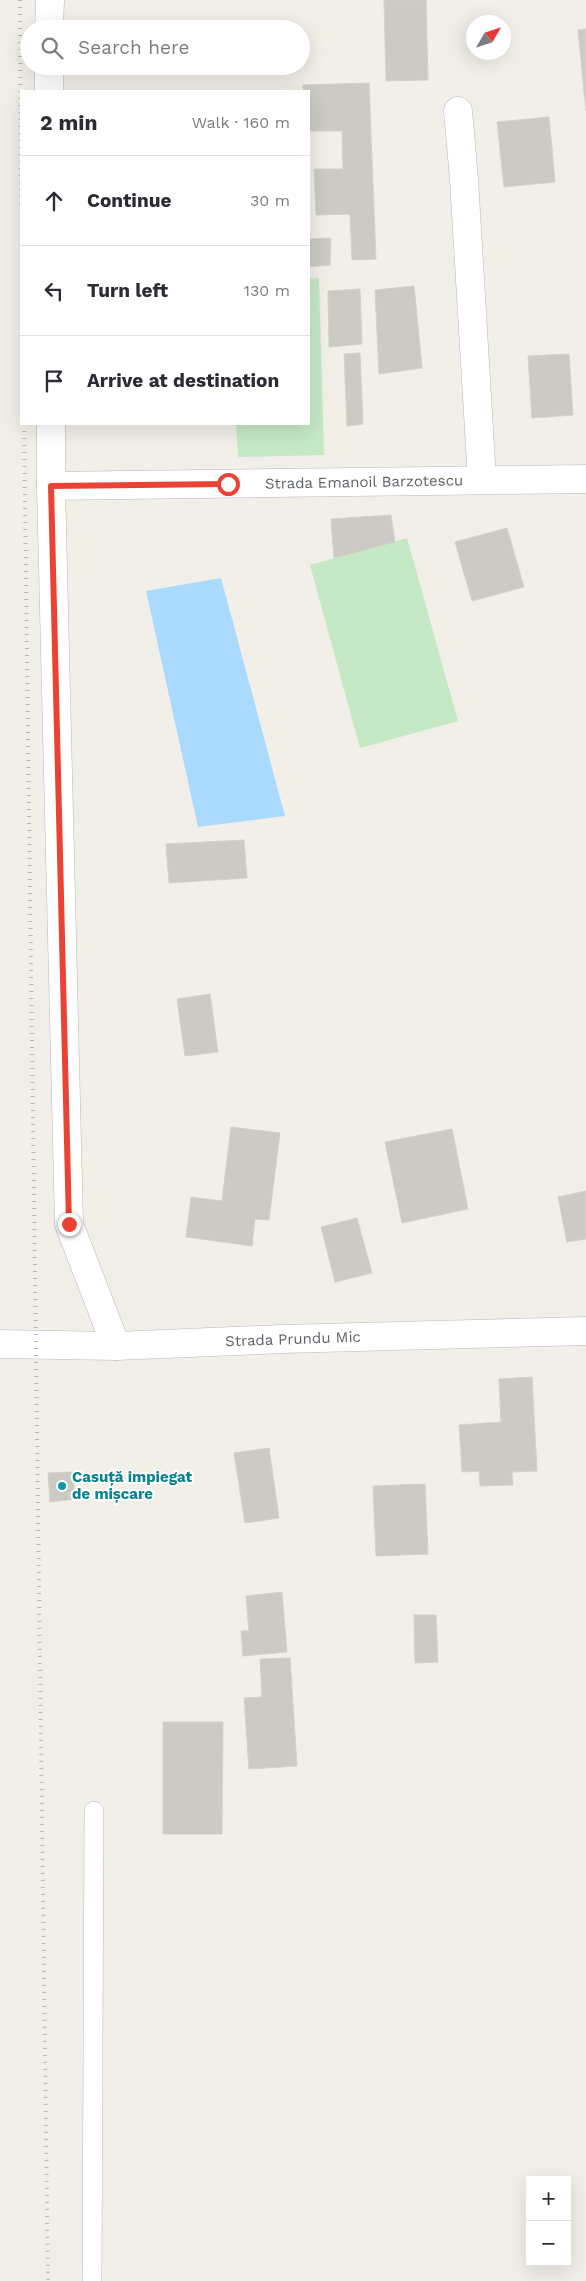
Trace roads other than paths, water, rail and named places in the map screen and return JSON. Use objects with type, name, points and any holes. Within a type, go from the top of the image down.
[{"type":"street","points":[[49,20],[50,0]]},
{"type":"street","points":[[49,75],[49,90]]},
{"type":"street","points":[[458,111],[464,179],[482,480]]},
{"type":"street","points":[[51,425],[69,1224],[116,1346]]},
{"type":"street","name":"Strada Emanoil Barzotescu","points":[[51,486],[586,479]]},
{"type":"street","name":"Strada Prundu Mic","points":[[0,1344],[116,1346],[283,1339],[586,1332]]},
{"type":"lane","points":[[92,2281],[94,1811]]},
{"type":"water","points":[[221,578],[285,816],[198,827],[146,591]]},
{"type":"railway","points":[[20,0],[20,20]]},
{"type":"railway","points":[[20,75],[20,90]]},
{"type":"railway","points":[[24,425],[48,2281]]},
{"type":"place","name":"Casuță impiegat de mișcare","points":[[62,1486]]}]
